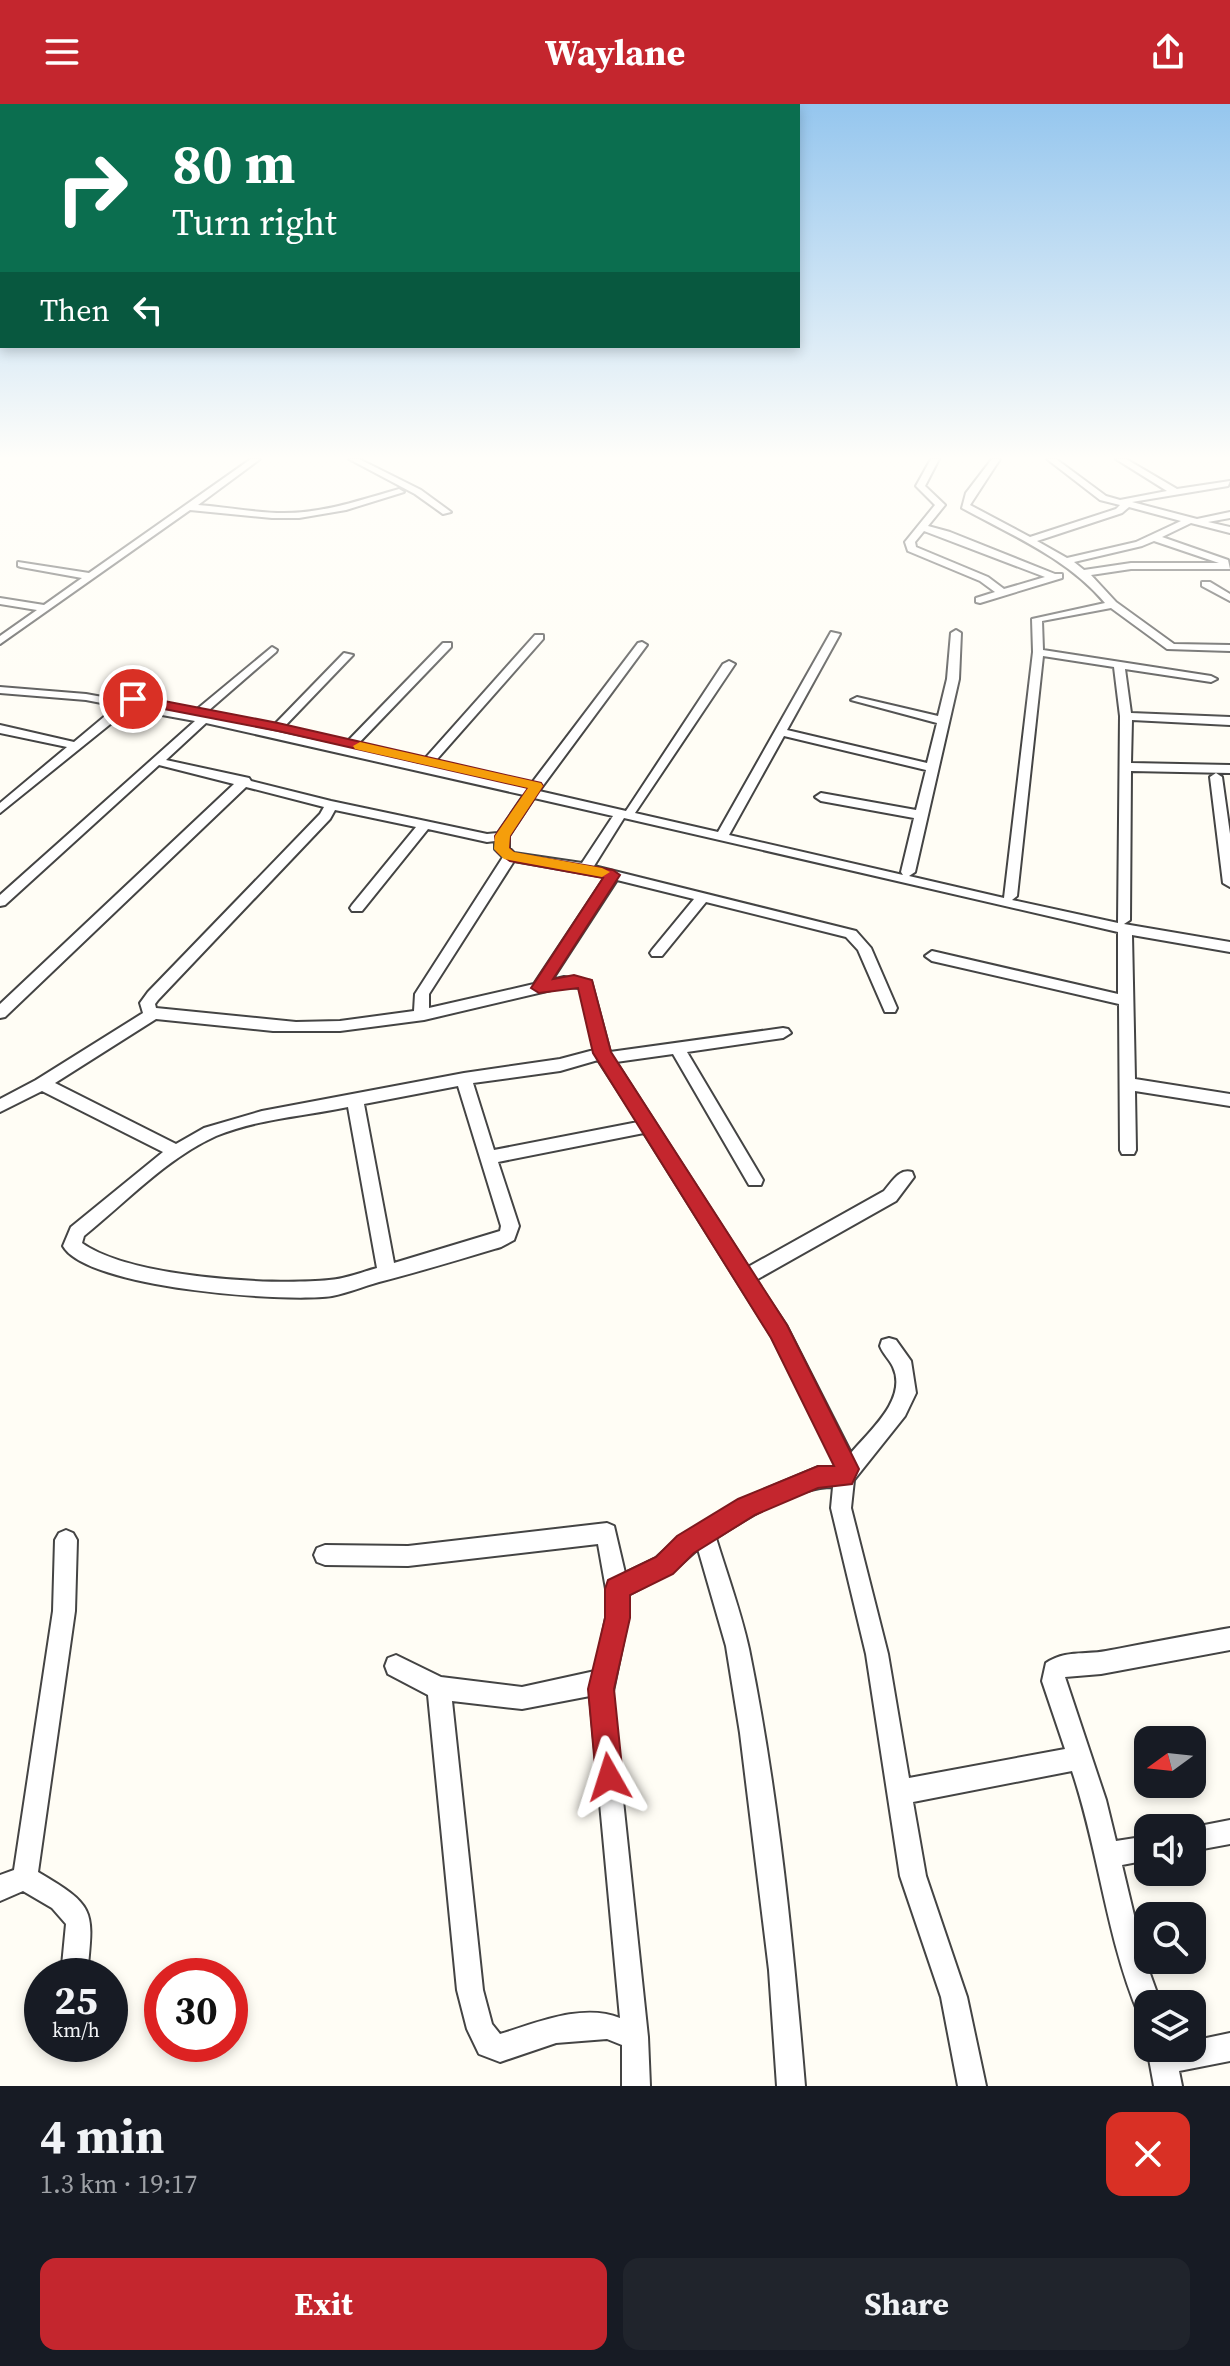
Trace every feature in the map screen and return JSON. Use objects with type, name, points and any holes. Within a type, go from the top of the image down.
[{"type":"street","points":[[0,641],[6,631],[123,551]]},
{"type":"street","points":[[917,551],[984,579],[1004,594]]},
{"type":"street","points":[[991,551],[1054,577]]},
{"type":"street","points":[[1048,551],[1066,561],[1112,604],[1171,647],[1230,648]]},
{"type":"street","points":[[1066,561],[1107,551]]},
{"type":"street","points":[[1194,551],[1230,564]]},
{"type":"street","points":[[21,564],[88,576]]},
{"type":"street","points":[[980,600],[1080,572],[1131,566],[1230,564]]},
{"type":"street","points":[[1206,584],[1230,598]]},
{"type":"street","points":[[0,601],[44,608]]},
{"type":"street","points":[[1010,896],[1038,652],[1039,617],[1112,604]]},
{"type":"street","points":[[908,872],[953,679],[956,633]]},
{"type":"street","points":[[724,832],[835,634]]},
{"type":"street","points":[[426,764],[539,637]]},
{"type":"street","points":[[349,747],[447,645]]},
{"type":"street","points":[[642,645],[502,836],[502,849],[510,856],[586,868],[851,934],[864,948],[890,1008]]},
{"type":"street","points":[[0,902],[157,761],[272,650]]},
{"type":"street","points":[[1038,652],[1211,679]]},
{"type":"street","points":[[278,727],[348,655]]},
{"type":"street","points":[[586,868],[729,664]]},
{"type":"street","points":[[1119,665],[1126,716],[1124,925],[1128,1150]]},
{"type":"street","points":[[0,687],[278,727],[349,747]]},
{"type":"street","points":[[0,687],[90,692],[205,715],[1230,947]]},
{"type":"street","points":[[857,700],[943,721]]},
{"type":"street","points":[[0,809],[127,704]]},
{"type":"street","points":[[1126,716],[1230,721]]},
{"type":"street","points":[[0,729],[77,746]]},
{"type":"street","points":[[780,732],[932,768]]},
{"type":"street","points":[[157,761],[424,826],[487,838],[502,836]]},
{"type":"street","points":[[1125,767],[1230,769]]},
{"type":"street","points":[[1216,777],[1230,883]]},
{"type":"street","points":[[0,1013],[245,781]]},
{"type":"street","points":[[821,797],[921,815]]},
{"type":"street","points":[[331,805],[153,996],[147,1009],[154,1013],[325,1027],[421,1013],[574,980],[586,984],[604,1056],[779,1331],[846,1473]]},
{"type":"street","points":[[627,812],[884,871],[908,872],[1065,912]]},
{"type":"street","points":[[357,908],[424,826]]},
{"type":"street","points":[[421,1013],[422,994],[510,856]]},
{"type":"street","points":[[539,988],[613,875]]},
{"type":"street","points":[[657,953],[703,897]]},
{"type":"street","points":[[1124,925],[1230,938]]},
{"type":"street","points":[[932,956],[1126,1001]]},
{"type":"street","points":[[0,1106],[42,1084],[154,1013]]},
{"type":"street","points":[[464,1079],[510,1226],[508,1235],[501,1240],[387,1274],[332,1288],[307,1290],[158,1280],[78,1253],[72,1246],[77,1232],[178,1152],[208,1132],[227,1126],[464,1079],[604,1056],[783,1033]]},
{"type":"street","points":[[677,1048],[755,1180]]},
{"type":"street","points":[[42,1084],[178,1152]]},
{"type":"street","points":[[1127,1084],[1230,1100]]},
{"type":"street","points":[[355,1100],[387,1274]]},
{"type":"street","points":[[488,1158],[649,1126]]},
{"type":"street","points":[[744,1278],[890,1196],[906,1177]]},
{"type":"street","points":[[889,1346],[904,1367],[906,1393],[898,1410],[846,1473],[841,1508],[877,1654],[913,1876],[954,1997],[972,2086]]},
{"type":"street","points":[[617,1589],[664,1565],[685,1545],[747,1507],[818,1477],[846,1473]]},
{"type":"street","points":[[325,1555],[408,1556],[607,1533],[617,1589],[617,1618],[601,1696],[635,2037],[636,2086]]},
{"type":"street","points":[[704,1533],[737,1646],[752,1733],[782,1970],[791,2086]]},
{"type":"street","points":[[25,1878],[64,1611],[66,1540]]},
{"type":"street","points":[[1142,1990],[1131,1957],[1094,1800],[1053,1681],[1054,1671],[1063,1665],[1101,1663],[1230,1639]]},
{"type":"street","points":[[396,1666],[439,1688],[522,1698],[603,1681]]},
{"type":"street","points":[[439,1688],[470,1990],[480,2029],[489,2044],[500,2048],[556,2030],[582,2027],[607,2026],[635,2037]]},
{"type":"street","points":[[900,1792],[1078,1758]]},
{"type":"street","points":[[1206,1836],[1230,1832]]},
{"type":"street","points":[[1107,1855],[1134,1850]]},
{"type":"street","points":[[0,1888],[25,1878]]},
{"type":"street","points":[[25,1878],[61,1899],[79,1920],[76,1958]]},
{"type":"street","points":[[1164,2065],[1230,2047]]},
{"type":"slow traffic","points":[[360,746],[536,786],[502,836],[502,849],[510,856],[602,872]]},
{"type":"route","points":[[133,699],[278,727],[536,786],[502,836],[502,849],[510,856],[613,875],[539,988],[574,980],[586,984],[592,1021],[602,1053],[779,1331],[848,1469],[844,1477],[818,1477],[747,1507],[685,1545],[647,1576],[617,1589],[617,1618],[601,1689],[609,1777]]}]
